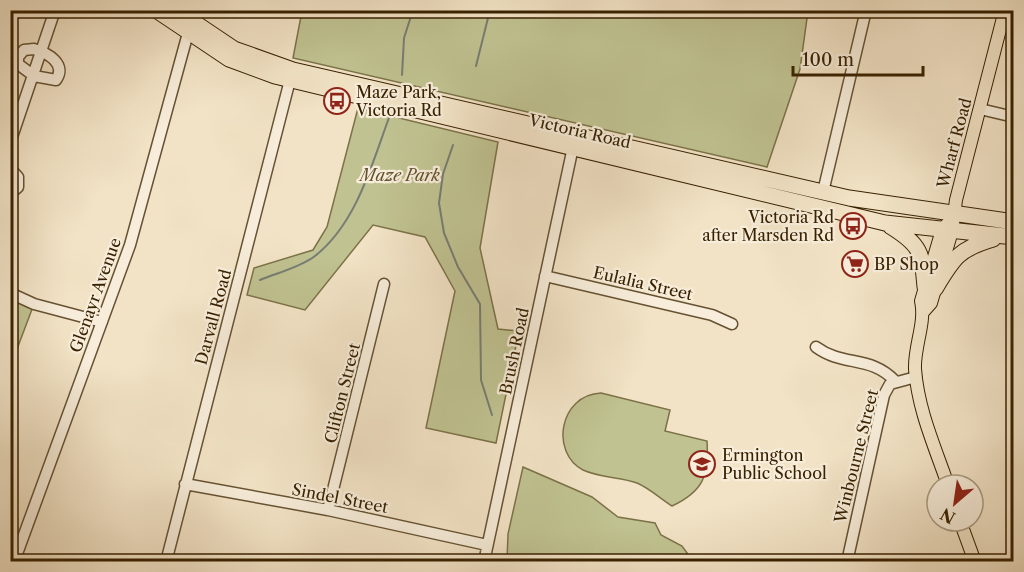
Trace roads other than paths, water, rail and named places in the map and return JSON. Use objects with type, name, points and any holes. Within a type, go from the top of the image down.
[{"type":"highway","name":"Victoria Road","points":[[156,10],[188,33],[244,66],[290,80],[885,223],[1006,237]]},
{"type":"highway","name":"Victoria Road","points":[[176,10],[225,44],[275,65],[823,192],[1014,222]]},
{"type":"highway","points":[[885,223],[908,238],[920,250],[930,288]]},
{"type":"highway","points":[[930,288],[962,250],[1006,237]]},
{"type":"main road","name":"Wharf Road","points":[[953,214],[1005,10]]},
{"type":"main road","points":[[944,473],[927,426],[916,377],[917,342],[923,312],[931,303],[930,288],[953,214]]},
{"type":"main road","points":[[964,533],[975,561]]},
{"type":"street","points":[[10,143],[43,52],[55,10]]},
{"type":"street","points":[[823,192],[866,10]]},
{"type":"street","name":"Glenayr Avenue","points":[[14,561],[130,245],[188,33]]},
{"type":"street","points":[[34,49],[54,58],[60,74],[56,80],[34,76],[18,64],[18,57],[24,50],[34,49]]},
{"type":"street","name":"Darvall Road","points":[[166,561],[290,80]]},
{"type":"street","points":[[980,109],[1014,117]]},
{"type":"street","name":"Brush Road","points":[[484,561],[573,147]]},
{"type":"street","points":[[10,168],[18,177],[18,187],[10,194]]},
{"type":"street","name":"Eulalia Street","points":[[545,276],[712,315],[732,324]]},
{"type":"street","name":"Clifton Street","points":[[328,510],[384,284]]},
{"type":"street","points":[[10,294],[34,304],[102,322]]},
{"type":"street","points":[[816,347],[832,357],[881,368],[896,381]]},
{"type":"street","name":"Winbourne Street","points":[[847,561],[884,395],[889,385],[896,381],[916,377]]},
{"type":"street","name":"Sindel Street","points":[[185,484],[328,510],[488,545]]},
{"type":"waterway","points":[[402,75],[404,38],[413,10]]},
{"type":"waterway","points":[[476,66],[490,10]]},
{"type":"waterway","points":[[260,280],[309,260],[330,242],[342,227],[362,191],[390,115]]},
{"type":"waterway","points":[[453,145],[443,174],[439,203],[444,233],[458,267],[480,304],[481,380],[492,415]]},
{"type":"place","name":"Maze Park, Victoria Rd","points":[[337,101]]},
{"type":"place","name":"Victoria Rd after Marsden Rd","points":[[853,226]]},
{"type":"place","name":"BP Shop","points":[[855,264]]},
{"type":"place","name":"Ermington Public School","points":[[702,464]]},
{"type":"park label","name":"Maze Park","points":[[400,175]]}]
